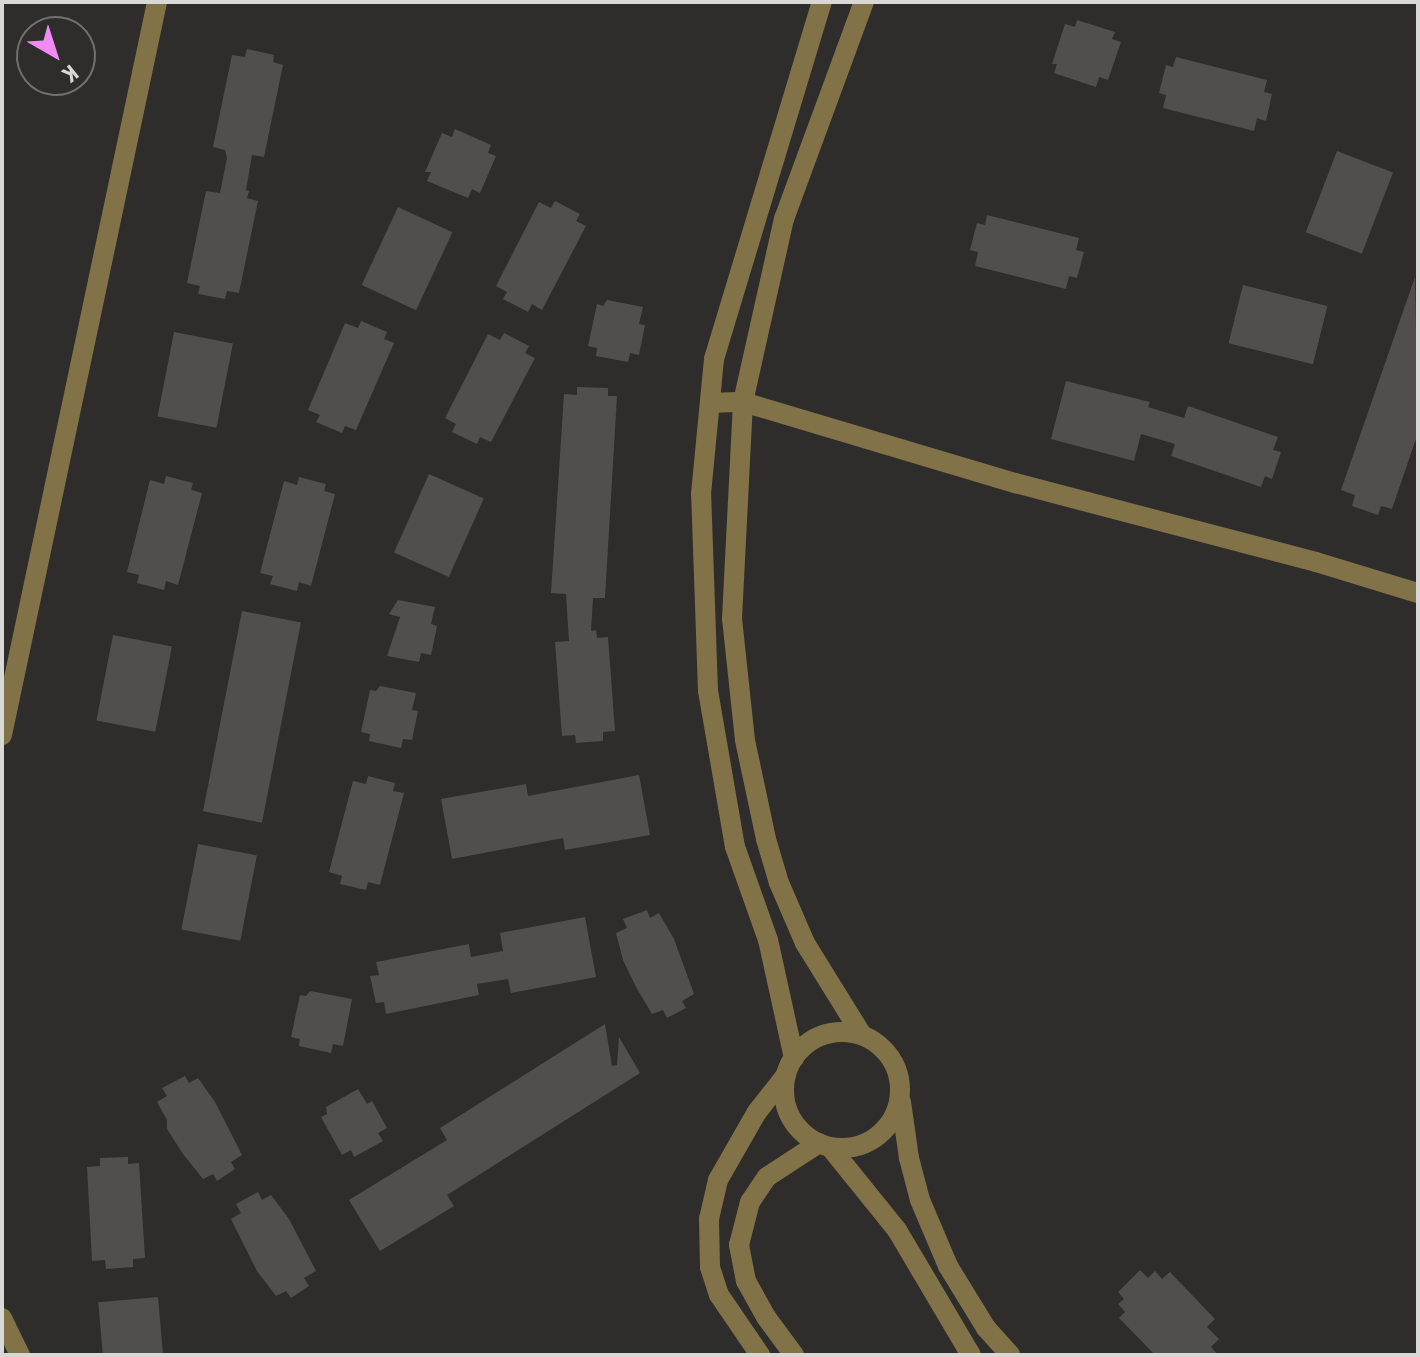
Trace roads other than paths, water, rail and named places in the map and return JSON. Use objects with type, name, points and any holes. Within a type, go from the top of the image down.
[{"type":"street","points":[[2,735],[157,2]]},
{"type":"street","points":[[822,2],[714,359],[701,494],[708,691],[735,847],[768,940],[790,1066],[784,1094],[788,1112],[798,1128],[824,1145],[897,1230],[956,1335],[971,1355]]},
{"type":"street","points":[[862,1035],[805,943],[779,883],[745,740],[732,619],[743,402],[784,219],[864,2]]},
{"type":"street","points":[[710,403],[743,402],[1015,483],[1316,562],[1418,593]]},
{"type":"street","points":[[760,1355],[719,1295],[710,1267],[709,1219],[718,1180],[757,1112],[807,1044],[823,1035],[843,1032],[862,1035],[879,1044],[892,1059],[899,1077],[909,1158],[926,1214],[948,1266],[986,1328],[1010,1355]]},
{"type":"street","points":[[794,1355],[766,1317],[746,1281],[739,1245],[750,1202],[767,1177],[824,1145],[849,1148],[867,1143],[883,1132],[895,1116],[901,1097]]},
{"type":"street","points":[[2,1318],[20,1355]]}]
